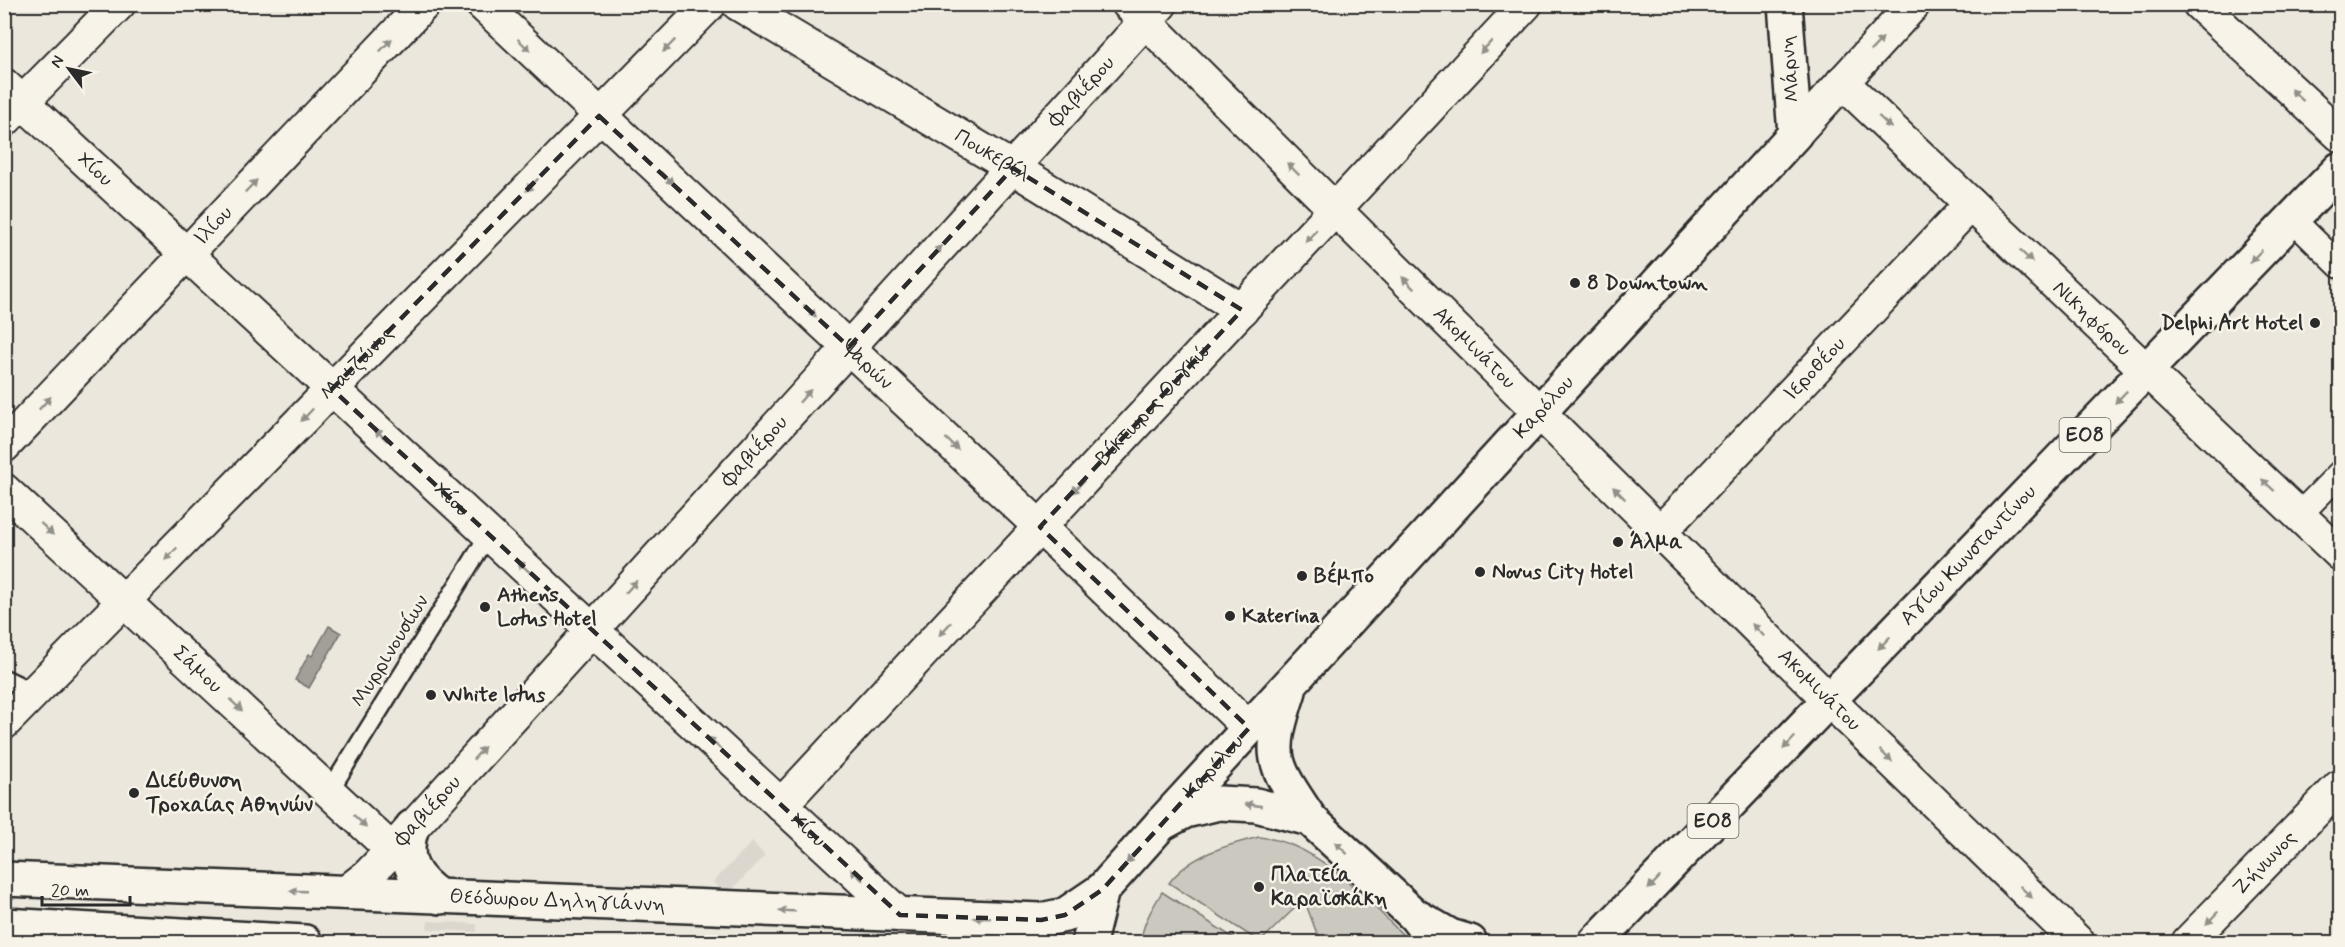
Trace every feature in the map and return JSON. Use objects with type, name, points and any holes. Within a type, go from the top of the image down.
[{"type":"main road","name":"Μάρνη","points":[[1785,4],[1795,134]]},
{"type":"main road","name":"Καρόλου","points":[[1161,824],[1795,134]]},
{"type":"main road","name":"Αγίου Κωνσταντίνου","points":[[1596,942],[2340,169]]},
{"type":"main road","name":"Καρόλου","points":[[1291,682],[1278,723],[1275,755],[1286,783],[1310,819]]},
{"type":"main road","points":[[1089,942],[1102,890],[1161,824],[1185,811],[1219,803],[1256,805],[1310,819],[1415,916],[1435,942]]},
{"type":"main road","points":[[402,838],[408,849],[416,878],[440,897]]},
{"type":"main road","name":"Θεόδωρου Δηληγιάννη","points":[[4,879],[1041,920],[1065,915],[1102,890]]},
{"type":"main road","points":[[90,936],[99,884]]},
{"type":"main road","points":[[90,936],[132,885]]},
{"type":"main road","points":[[1415,916],[1450,936],[1470,942]]},
{"type":"main road","points":[[4,925],[90,936],[305,942]]},
{"type":"street","points":[[11,103],[119,4]]},
{"type":"street","name":"Ιλίου","points":[[4,446],[424,4]]},
{"type":"street","name":"Ψαρών","points":[[482,4],[1040,527],[1249,728]]},
{"type":"street","name":"Μαιζώνος","points":[[4,723],[710,4]]},
{"type":"street","name":"Πουκεβίλ","points":[[738,4],[1013,168],[1242,310]]},
{"type":"street","name":"Βίκτωρος Ουγκώ","points":[[781,805],[1526,4]]},
{"type":"street","points":[[1795,134],[1914,4]]},
{"type":"street","points":[[2199,4],[2340,135]]},
{"type":"street","name":"Φαβιέρου","points":[[345,893],[368,875],[1013,168],[1145,10]]},
{"type":"street","name":"Ακομινάτου","points":[[1145,10],[1334,211],[1829,700],[2078,942]]},
{"type":"street","name":"Νικηφόρου","points":[[1842,82],[2340,554]]},
{"type":"street","name":"Χίου","points":[[11,103],[186,254],[900,915]]},
{"type":"street","name":"Ιεροθέου","points":[[1659,532],[1971,204]]},
{"type":"street","points":[[2292,219],[2340,266]]},
{"type":"street","points":[[2299,515],[2340,473]]},
{"type":"street","name":"Σάμου","points":[[4,490],[329,792],[402,838]]},
{"type":"street","name":"Ζήνωνος","points":[[2188,942],[2340,786]]},
{"type":"lane","name":"Μυρρινουσίων","points":[[329,792],[489,534]]},
{"type":"lane","points":[[4,678],[34,693]]},
{"type":"highlighted area","points":[[599,116],[849,347],[1013,168],[1242,310],[1040,527],[1249,728],[1102,890],[1065,915],[1041,920],[900,915],[332,389]]},
{"type":"shaded area","points":[[329,626],[341,633],[309,688],[295,680],[309,654],[312,656]]},
{"type":"shaded area","name":"Πλατεία Καραϊσκάκη","points":[[1259,837],[1286,843],[1321,861],[1353,886],[1410,942],[1325,942],[1316,931],[1304,899],[1260,942],[1169,883],[1187,865],[1198,858]]},
{"type":"shaded area","points":[[752,842],[765,855],[727,895],[713,882]]},
{"type":"shaded area","points":[[1162,892],[1240,942],[1141,942],[1146,922]]},
{"type":"shaded area","points":[[428,921],[477,924],[477,932],[427,929]]},
{"type":"place","name":"8 Downtown","points":[[1575,283]]},
{"type":"place","name":"Delphi Art Hotel","points":[[2315,323]]},
{"type":"place","name":"Άλμα","points":[[1618,542]]},
{"type":"place","name":"Novus City Hotel","points":[[1480,572]]},
{"type":"place","name":"Βέμπο","points":[[1302,576]]},
{"type":"place","name":"Athens Lotus Hotel","points":[[485,607]]},
{"type":"place","name":"Katerina","points":[[1230,616]]},
{"type":"place","name":"White lotus","points":[[431,695]]},
{"type":"place","name":"Διεύθυνση Τροχαίας Αθηνών","points":[[134,793]]},
{"type":"place","name":"Πλατεία Καραϊσκάκη","points":[[1259,887]]}]
